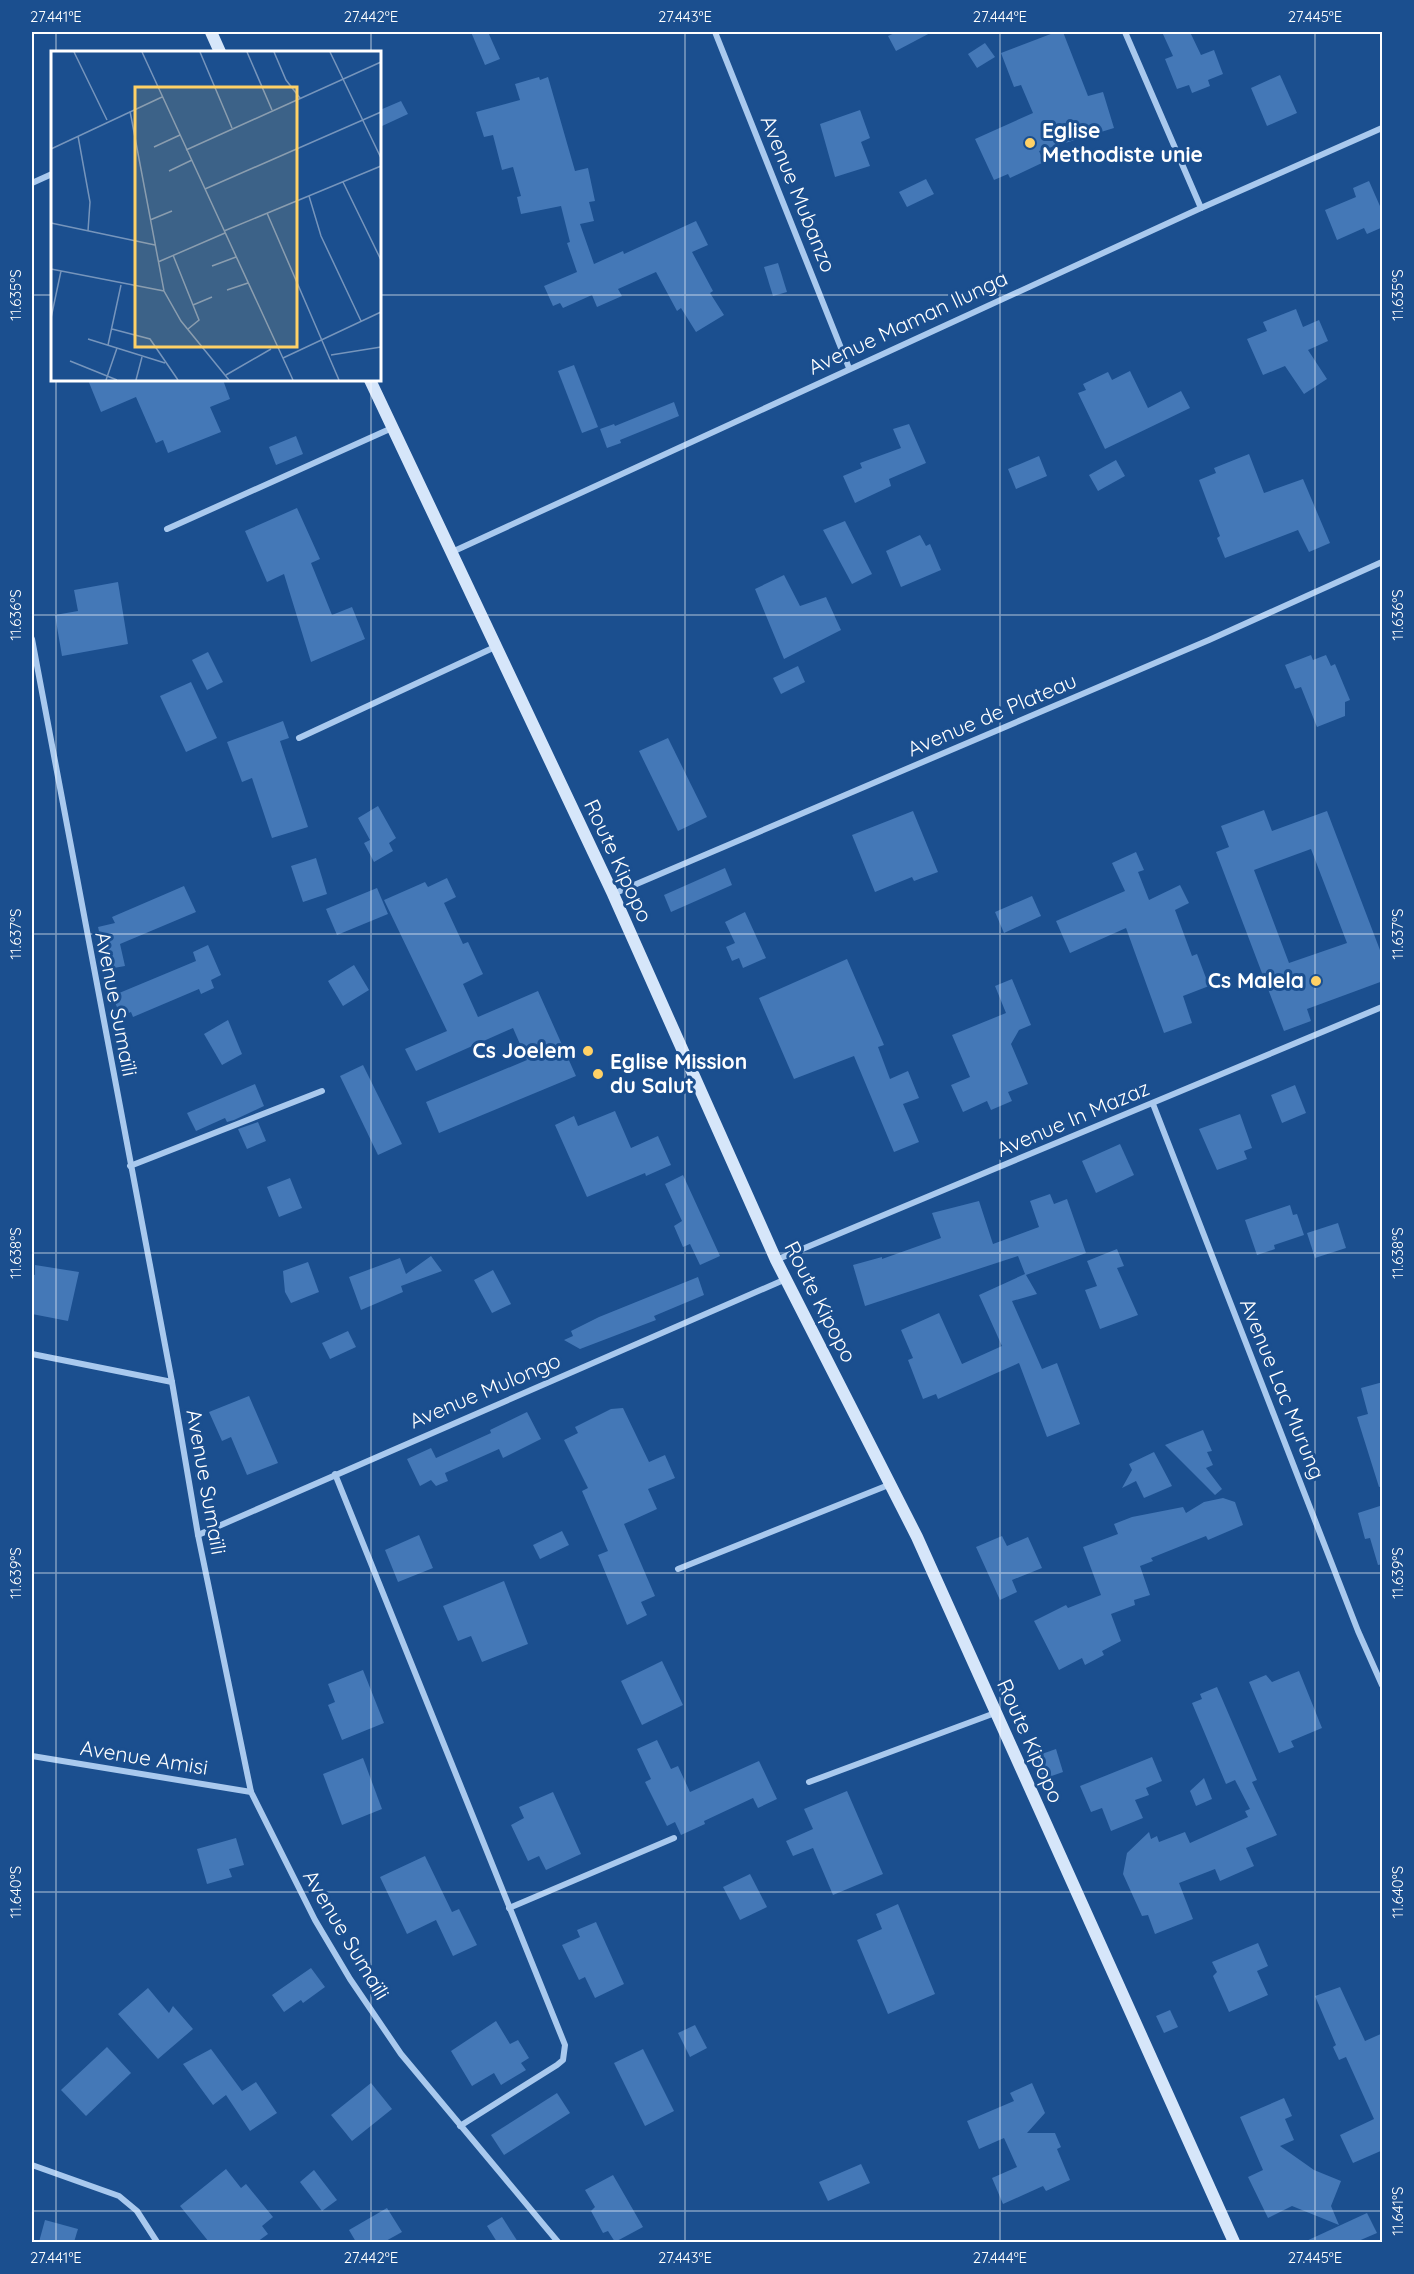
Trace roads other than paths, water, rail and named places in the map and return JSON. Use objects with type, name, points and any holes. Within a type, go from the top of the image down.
[{"type":"main road","points":[[211,32],[220,51]]},
{"type":"main road","name":"Route Kipopo","points":[[370,381],[613,894],[776,1260],[918,1537],[1234,2242]]},
{"type":"street","name":"Avenue Mubanzo","points":[[715,32],[849,368]]},
{"type":"street","points":[[1125,32],[1201,208]]},
{"type":"street","name":"Avenue Maman Ilunga","points":[[450,552],[1201,208],[1383,129]]},
{"type":"street","points":[[32,183],[51,174]]},
{"type":"street","points":[[167,529],[392,428]]},
{"type":"street","name":"Avenue de Plateau","points":[[613,894],[1209,640],[1383,562]]},
{"type":"street","name":"Avenue Sumaïli","points":[[32,639],[172,1382],[198,1535],[251,1792],[287,1868],[350,1979],[401,2054],[558,2242]]},
{"type":"street","points":[[299,738],[495,647]]},
{"type":"street","name":"Avenue In Mazaz","points":[[776,1260],[1383,1007]]},
{"type":"street","points":[[130,1166],[322,1090]]},
{"type":"street","name":"Avenue Lac Murung","points":[[1153,1104],[1358,1631],[1383,1685]]},
{"type":"street","name":"Avenue Mulongo","points":[[198,1535],[786,1279]]},
{"type":"street","points":[[32,1354],[172,1382]]},
{"type":"street","points":[[334,1474],[563,2038],[565,2054],[563,2060],[460,2126]]},
{"type":"street","points":[[678,1569],[891,1484]]},
{"type":"street","points":[[809,1782],[995,1713]]},
{"type":"street","name":"Avenue Amisi","points":[[32,1756],[251,1792]]},
{"type":"street","points":[[509,1908],[675,1838]]},
{"type":"street","points":[[32,2165],[119,2196],[137,2211],[157,2242]]},
{"type":"place","name":"Eglise Methodiste unie","points":[[1030,143]]},
{"type":"place","name":"Cs Malela","points":[[1316,981]]},
{"type":"place","name":"Cs Joelem","points":[[588,1051]]},
{"type":"place","name":"Eglise Mission du Salut","points":[[598,1074]]}]
